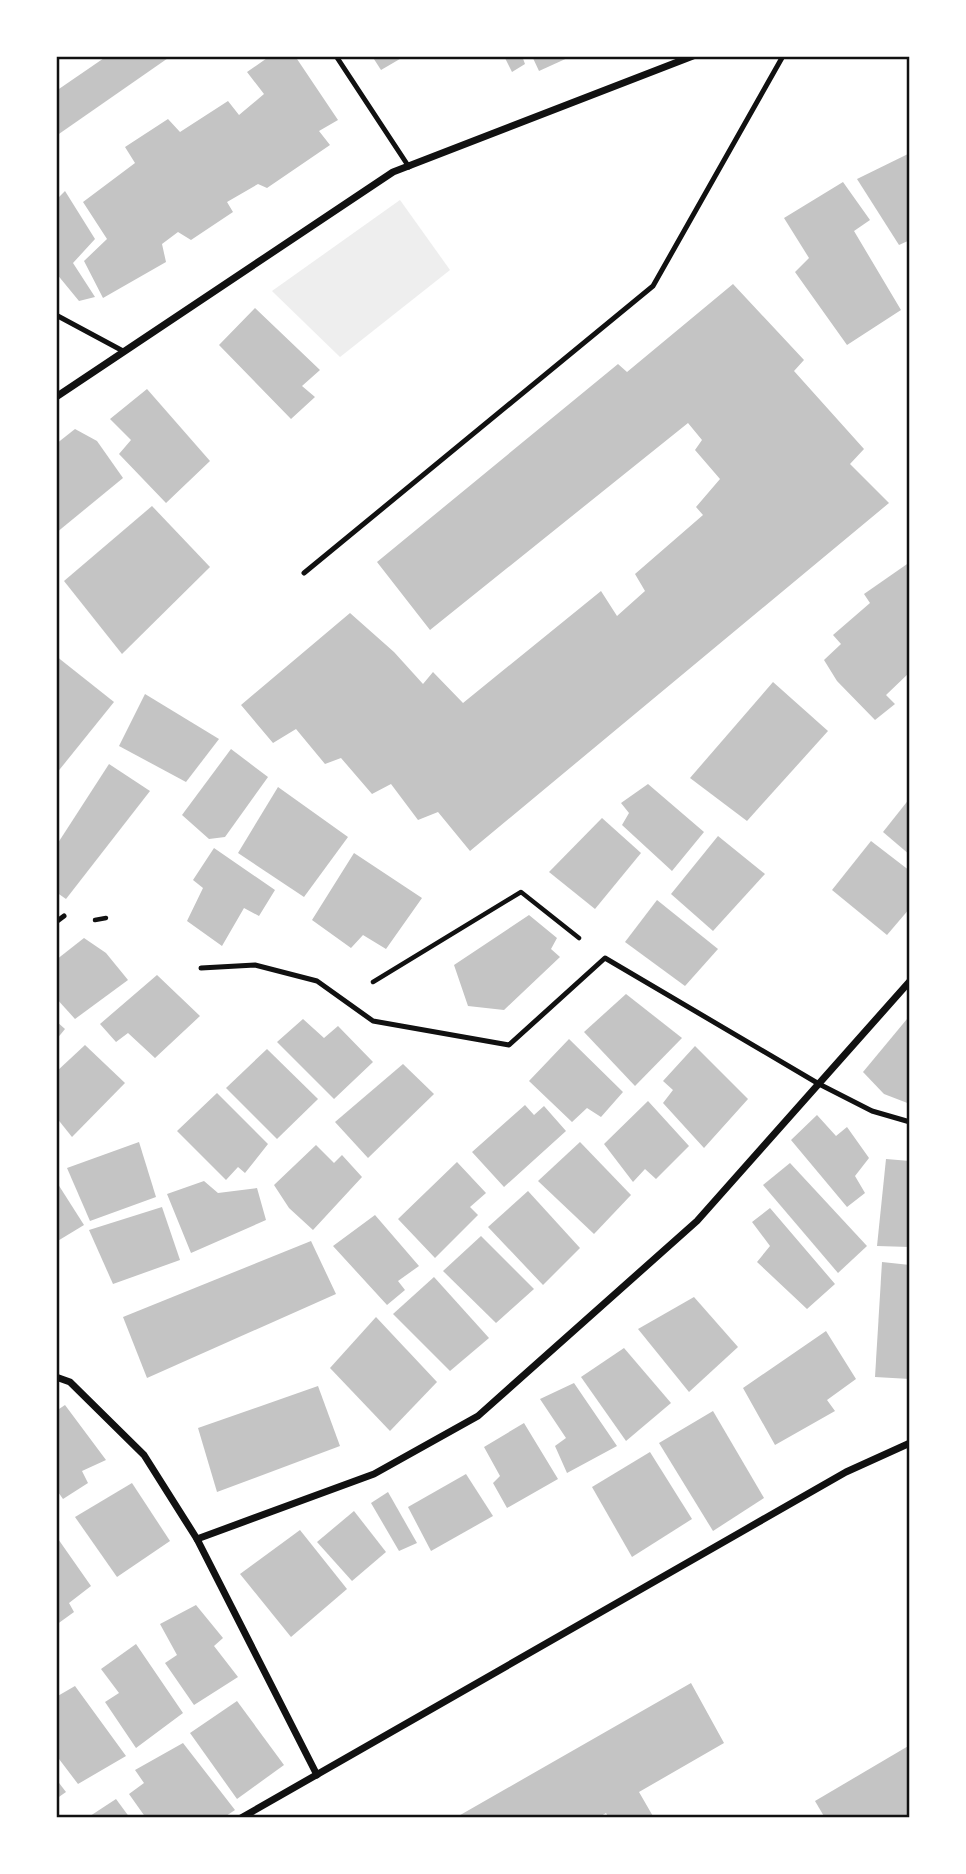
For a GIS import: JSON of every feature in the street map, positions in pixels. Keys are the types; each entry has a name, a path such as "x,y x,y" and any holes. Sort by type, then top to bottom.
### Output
{"street":[{"path":"56,397 382,180 408,167 693,56"},
{"path":"197,1539 374,1474 478,1416 697,1222 910,981"},
{"path":"56,1377 70,1382 144,1455 197,1539 317,1774"},
{"path":"241,1818 845,1472 910,1443"}],"lane":[{"path":"336,56 408,167"},
{"path":"304,573 653,286 783,56"},
{"path":"56,315 123,351"},
{"path":"56,922 64,916"},
{"path":"201,968 255,965 317,981 373,1021 509,1045 604,958 818,1084 872,1111 910,1122"}],"path":[{"path":"344,999 521,892 604,958"}],"shaded area":[{"path":"400,200 450,270 340,357 272,291"}],"building":[{"path":"107,56 171,56 56,136 56,91"},
{"path":"270,56 295,56 338,120 319,131 330,145 267,188 258,184 227,202 233,212 191,240 178,232 162,244 166,262 103,298 84,261 107,239 83,202 135,163 125,147 168,119 180,132 228,101 239,115 264,94 247,72"},
{"path":"372,56 405,56 381,70"},
{"path":"504,56 522,56 525,64 512,72"},
{"path":"532,56 572,56 539,71"},
{"path":"910,153 910,240 899,245 857,179"},
{"path":"843,182 870,220 854,231 901,310 847,345 795,272 809,258 784,218"},
{"path":"65,191 95,239 73,263 95,297 79,301 56,273 56,200"},
{"path":"733,284 804,360 794,371 864,449 850,464 889,503 470,851 438,812 418,820 391,784 372,794 341,758 325,764 296,729 273,743 241,705 350,613 394,652 423,684 433,672 463,703 601,591 617,616 645,591 635,574 703,515 696,507 720,479 695,450 702,440 688,423 430,630 377,562 618,364 627,372"},
{"path":"255,308 320,370 302,386 315,397 291,419 219,345"},
{"path":"147,389 210,461 166,503 119,454 131,440 110,419"},
{"path":"75,429 97,441 123,478 56,533 56,444"},
{"path":"152,506 210,567 122,654 64,581"},
{"path":"910,562 910,672 886,695 895,704 875,720 837,681 824,660 841,644 833,635 870,603 864,594"},
{"path":"56,656 114,702 56,774"},
{"path":"773,682 828,731 747,821 690,778"},
{"path":"145,694 219,739 186,782 119,746"},
{"path":"231,749 268,777 225,837 209,839 182,815"},
{"path":"109,764 150,791 66,899 56,892 56,846"},
{"path":"648,784 704,832 672,871 622,825 629,813 621,803"},
{"path":"278,787 348,837 304,897 238,853"},
{"path":"910,798 910,855 883,832"},
{"path":"602,818 641,853 595,909 549,872"},
{"path":"718,836 765,874 713,931 671,894"},
{"path":"871,841 910,871 910,908 887,935 832,890"},
{"path":"214,848 275,890 259,916 244,908 222,946 187,921 203,888 193,880"},
{"path":"354,853 422,898 386,949 363,935 351,948 312,920"},
{"path":"657,900 718,949 685,986 625,942"},
{"path":"529,915 557,938 551,949 560,957 504,1010 468,1006 454,965"},
{"path":"84,938 106,953 128,980 75,1019 56,998 56,960"},
{"path":"157,975 200,1016 155,1058 128,1033 116,1042 100,1024"},
{"path":"626,994 682,1038 635,1086 584,1032"},
{"path":"303,1019 324,1038 338,1026 373,1062 334,1099 277,1042"},
{"path":"907,1019 910,1022 910,1104 884,1094 863,1072"},
{"path":"56,1021 65,1029 56,1040"},
{"path":"569,1039 623,1092 601,1117 587,1108 572,1122 529,1081"},
{"path":"85,1045 125,1083 72,1137 56,1117 56,1072"},
{"path":"695,1046 748,1099 704,1148 663,1103 673,1090 663,1081"},
{"path":"267,1049 318,1099 277,1139 226,1088"},
{"path":"403,1064 434,1094 368,1158 335,1122"},
{"path":"217,1093 268,1144 245,1173 238,1167 226,1180 177,1131"},
{"path":"648,1101 689,1146 656,1179 645,1169 633,1182 604,1144"},
{"path":"525,1105 534,1115 544,1106 566,1131 504,1187 472,1152"},
{"path":"817,1115 836,1136 847,1127 869,1158 855,1176 865,1193 847,1207 791,1140"},
{"path":"139,1142 156,1197 90,1221 67,1168"},
{"path":"580,1142 631,1195 594,1234 538,1181"},
{"path":"316,1145 334,1163 342,1155 362,1177 313,1230 289,1208 274,1185"},
{"path":"886,1159 910,1161 910,1247 877,1246"},
{"path":"457,1162 486,1193 470,1207 478,1215 435,1258 398,1219"},
{"path":"790,1163 867,1246 838,1273 763,1185"},
{"path":"56,1181 84,1225 56,1242"},
{"path":"204,1181 218,1193 257,1188 266,1220 191,1253 167,1194"},
{"path":"528,1191 580,1248 543,1285 488,1227"},
{"path":"162,1207 180,1260 113,1284 89,1230"},
{"path":"770,1208 835,1284 807,1309 757,1262 770,1246 752,1222"},
{"path":"375,1215 419,1266 398,1281 405,1290 387,1305 333,1246"},
{"path":"481,1236 534,1289 496,1323 443,1271"},
{"path":"311,1241 336,1294 147,1378 123,1317"},
{"path":"882,1262 910,1265 910,1379 875,1377"},
{"path":"434,1277 489,1338 450,1371 393,1314"},
{"path":"694,1297 738,1347 689,1392 638,1329"},
{"path":"376,1317 437,1382 390,1431 330,1368"},
{"path":"826,1331 856,1379 827,1400 835,1411 775,1445 743,1388"},
{"path":"624,1348 671,1403 626,1441 581,1377"},
{"path":"574,1383 617,1446 567,1473 555,1446 566,1438 540,1399"},
{"path":"318,1386 340,1446 217,1492 198,1428"},
{"path":"65,1405 106,1460 82,1471 88,1483 63,1499 56,1489 56,1411"},
{"path":"713,1411 764,1498 713,1531 659,1443"},
{"path":"524,1423 558,1479 507,1508 493,1483 500,1476 484,1447"},
{"path":"650,1452 692,1519 632,1557 592,1487"},
{"path":"466,1474 493,1516 431,1551 408,1507"},
{"path":"132,1483 170,1541 117,1577 75,1517"},
{"path":"388,1492 417,1543 399,1551 371,1503"},
{"path":"354,1511 386,1552 352,1581 317,1542"},
{"path":"300,1530 347,1589 291,1637 240,1574"},
{"path":"56,1536 91,1586 69,1603 74,1612 56,1625"},
{"path":"196,1605 223,1638 214,1646 238,1677 194,1705 165,1663 177,1655 160,1624"},
{"path":"136,1644 183,1713 136,1748 105,1702 119,1693 101,1669"},
{"path":"691,1683 724,1743 639,1792 654,1818 609,1818 606,1813 598,1818 455,1818"},
{"path":"75,1686 126,1756 78,1784 56,1755 56,1697"},
{"path":"237,1701 284,1765 237,1799 190,1733"},
{"path":"183,1743 235,1810 223,1818 146,1818 129,1794 144,1783 135,1770"},
{"path":"910,1745 910,1818 825,1818 815,1801"},
{"path":"56,1779 66,1792 56,1799"},
{"path":"116,1799 130,1818 87,1818"}]}
